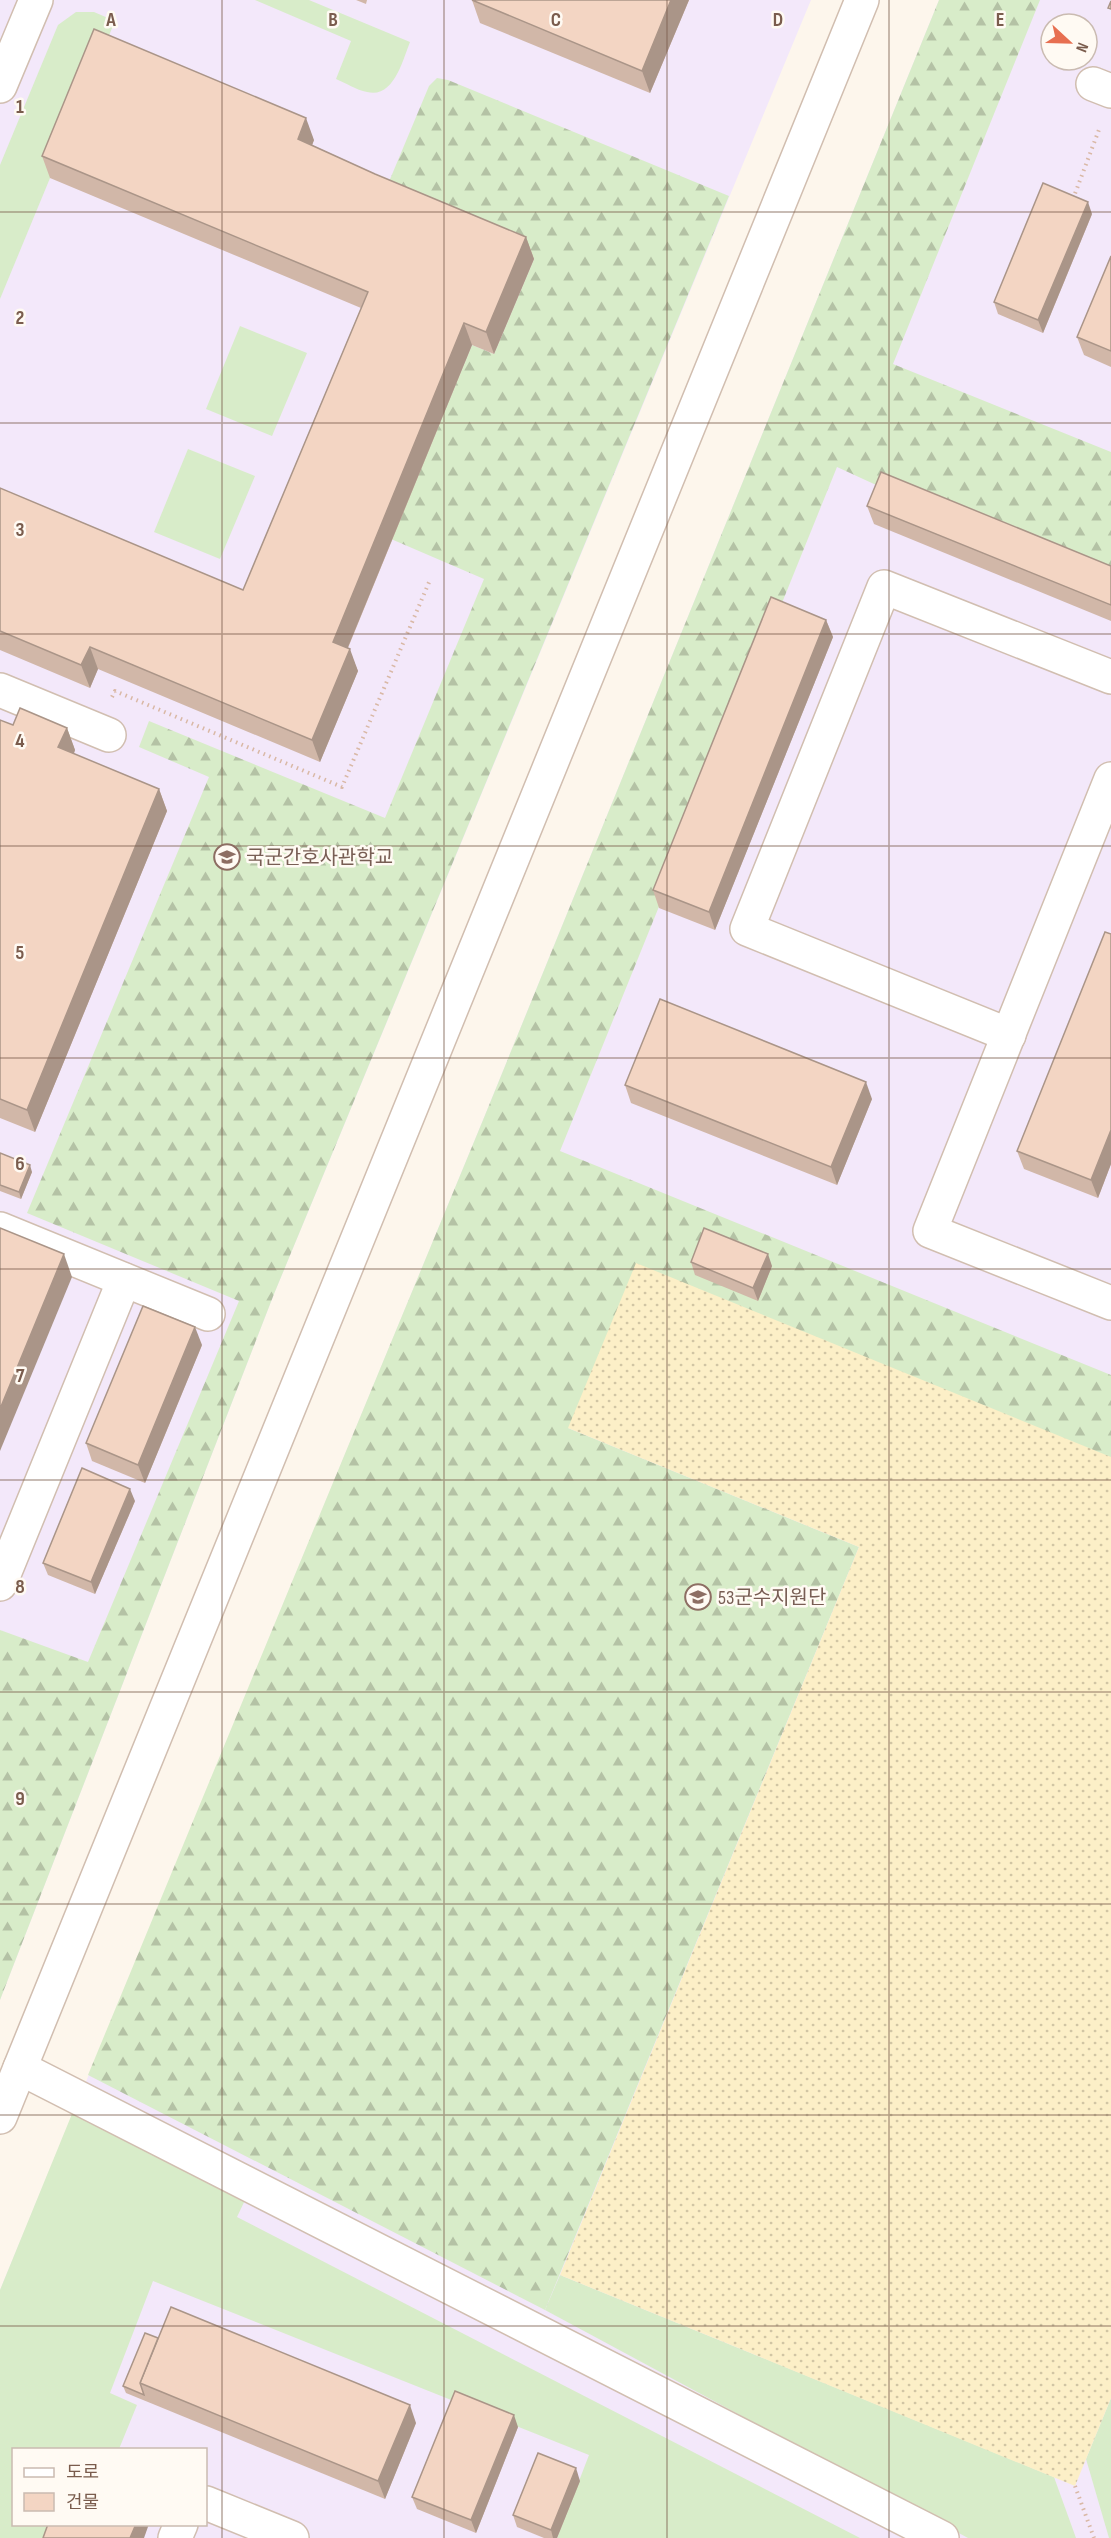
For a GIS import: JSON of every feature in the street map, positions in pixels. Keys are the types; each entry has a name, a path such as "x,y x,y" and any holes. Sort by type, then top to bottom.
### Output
{"street":[{"path":"0,86 36,0"},
{"path":"0,2117 862,0"},
{"path":"1009,1035 747,929 884,586 1111,677"},
{"path":"0,690 104,733"},
{"path":"1111,779 930,1231 1111,1303"},
{"path":"0,1229 208,1314"},
{"path":"0,1584 124,1280"},
{"path":"20,2068 942,2538"},
{"path":"207,2504 292,2538"}],"path":[{"path":"1070,205 1102,99"},
{"path":"104,733 114,691 342,787 430,580"},
{"path":"1075,2486 1094,2538"}],"shaded area":[{"name":"국군간호사관학교","path":"0,0 811,0 274,1294 0,2000"},
{"name":"53군수지원단","path":"939,0 1111,0 1111,2538 0,2538 0,2290 483,1120"}],"green space":[{"path":"255,0 309,0 410,42 391,84 376,93 363,91 336,79 351,41"},
{"path":"939,0 1040,0 893,364 1111,452 1111,582 887,490 837,467 560,1151 1111,1375 1111,1458 568,1428 859,1547 545,2310 88,2075 483,1120"},
{"path":"76,12 94,12 115,21 0,299 0,165 58,25"},
{"path":"437,78 448,80 729,196 274,1294 0,2000 0,1630 88,1662 239,1301 27,1213 209,777 139,747 149,721 385,818 484,579 391,539 472,345 494,354 534,259 383,196 429,86"},
{"path":"240,326 307,353 272,436 206,409"},
{"path":"188,449 255,476 220,559 154,532"},
{"path":"74,2109 247,2196 237,2217 860,2538 557,2538 589,2455 153,2281 110,2393 137,2405 119,2448 12,2448 12,2526 62,2526 57,2538 0,2538 0,2290"},
{"path":"560,2275 1054,2477 1076,2538 968,2538 545,2310"},
{"path":"1111,2398 1111,2538 1109,2538 1086,2459"}],"sand":[{"path":"636,1263 1111,1457 1111,2398 1075,2486 560,2275 859,1547 568,1428"}],"building":[{"path":"472,0 671,0 642,71"},
{"path":"94,29 306,118 298,139 526,237 486,332 464,323 333,642 350,649 312,740 90,647 81,665 0,631 0,488 243,590 368,292 42,156"},
{"path":"1043,183 1088,202 1038,320 994,302"},
{"path":"1111,256 1111,351 1077,337"},
{"path":"881,472 1111,566 1111,605 867,506"},
{"path":"771,597 826,620 709,912 653,890"},
{"path":"20,708 67,728 58,747 159,789 27,1110 0,1099 0,720 13,725"},
{"path":"1105,932 1111,934 1111,1130 1091,1180 1017,1151"},
{"path":"660,999 866,1082 831,1167 625,1085"},
{"path":"0,1153 30,1165 19,1192 0,1185"},
{"path":"0,1228 64,1254 0,1409"},
{"path":"704,1228 768,1254 753,1288 691,1262"},
{"path":"143,1306 195,1327 138,1465 86,1443"},
{"path":"82,1468 130,1489 91,1582 43,1563"},
{"path":"171,2307 410,2405 378,2481 140,2383"},
{"path":"145,2333 158,2338 140,2383 144,2395 123,2386"},
{"path":"455,2391 514,2415 471,2520 412,2497"},
{"path":"538,2453 576,2468 551,2530 513,2515"},
{"path":"47,2526 135,2526 130,2538 43,2538"}],"place":[{"name":"국군간호사관학교","path":"227,857"},
{"name":"53군수지원단","path":"698,1597"}]}
